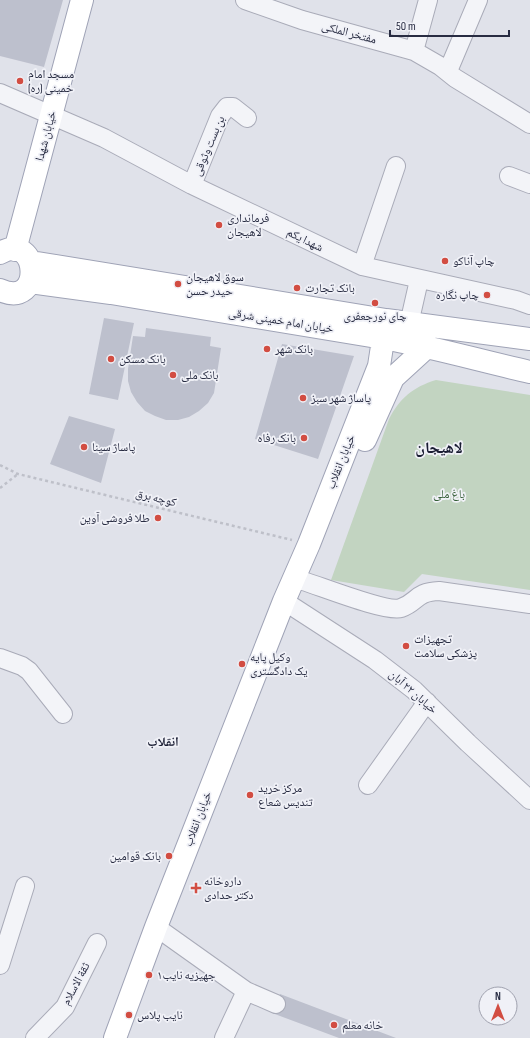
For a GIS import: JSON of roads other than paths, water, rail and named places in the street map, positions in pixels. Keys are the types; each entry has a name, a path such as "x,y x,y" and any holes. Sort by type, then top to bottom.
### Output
{"main road":[{"name":"خیابان شهدا","path":"19,262 51,116 82,0"},
{"path":"0,291 14,293 20,291 19,262"},
{"name":"خیابان امام خمینی شرقی","path":"19,262 119,294 385,329 428,346 485,362 530,372"},
{"name":"خیابان امام خمینی شرقی","path":"385,329 409,324 530,339"},
{"name":"خیابان انقلاب","path":"115,1038 156,927 284,601 309,544 380,366 385,329"},
{"name":"خیابان انقلاب","path":"284,601 303,581 393,378 428,346"}],"street":[{"name":"مفتخر الملکی","path":"244,0 279,6 414,51 530,124"},
{"path":"414,51 428,0"},
{"path":"448,71 478,0"},
{"name":"شهدا یکم","path":"0,93 104,138 192,185 362,266 419,280 516,300 530,305"},
{"name":"بن بست وثوقی","path":"192,185 220,116 227,107 233,108 247,118"},
{"path":"362,266 396,166"},
{"path":"509,176 530,184"},
{"path":"409,324 419,280"},
{"path":"303,581 385,608 400,608 426,592 439,591 530,604"},
{"name":"خیابان ۲۲ آبان","path":"284,601 375,660 414,690 530,800"},
{"path":"0,658 22,666 29,671 63,714"},
{"path":"368,785 426,702"},
{"path":"0,965 24,886"},
{"path":"156,927 246,991 276,1004"},
{"name":"ثقة‌ الاسلام","path":"35,1038 66,1007 97,944"},
{"path":"224,1038 246,991"}],"place":[{"name":"مسجد امام خمینی (ره)","path":"20,81"},
{"name":"فرمانداری لاهیجان","path":"219,225"},
{"name":"چاپ آناکو","path":"445,261"},
{"name":"سوق لاهيجان حيدر حسن","path":"178,284"},
{"name":"بانک تجارت","path":"297,288"},
{"name":"چاپ نگاره","path":"487,295"},
{"name":"چای نورجعفری","path":"375,303"},
{"name":"بانک شهر","path":"267,349"},
{"name":"بانک مسکن","path":"111,359"},
{"name":"بانک ملی","path":"173,375"},
{"name":"پاساژ شهر سبز","path":"303,398"},
{"name":"بانک رفاه","path":"304,438"},
{"name":"پاساژ سینا","path":"84,447"},
{"name":"طلا فروشی آوین","path":"158,518"},
{"name":"تجهیزات پزشکی سلامت","path":"406,646"},
{"name":"وکیل پایه یک دادگستری","path":"242,664"},
{"name":"مرکز خرید تندیس شعاع","path":"250,795"},
{"name":"بانک قوامین","path":"169,856"},
{"name":"داروخانه دکتر حدادی","path":"196,888"},
{"name":"جهیزیه نایب۱","path":"149,975"},
{"name":"نایب پلاس","path":"129,1015"},
{"name":"خانه معلم","path":"334,1025"}],"district":[{"name":"لاهیجان","path":"439,448"},
{"name":"انقلاب","path":"163,742"}],"park label":[{"name":"باغ ملی","path":"449,494"}]}
